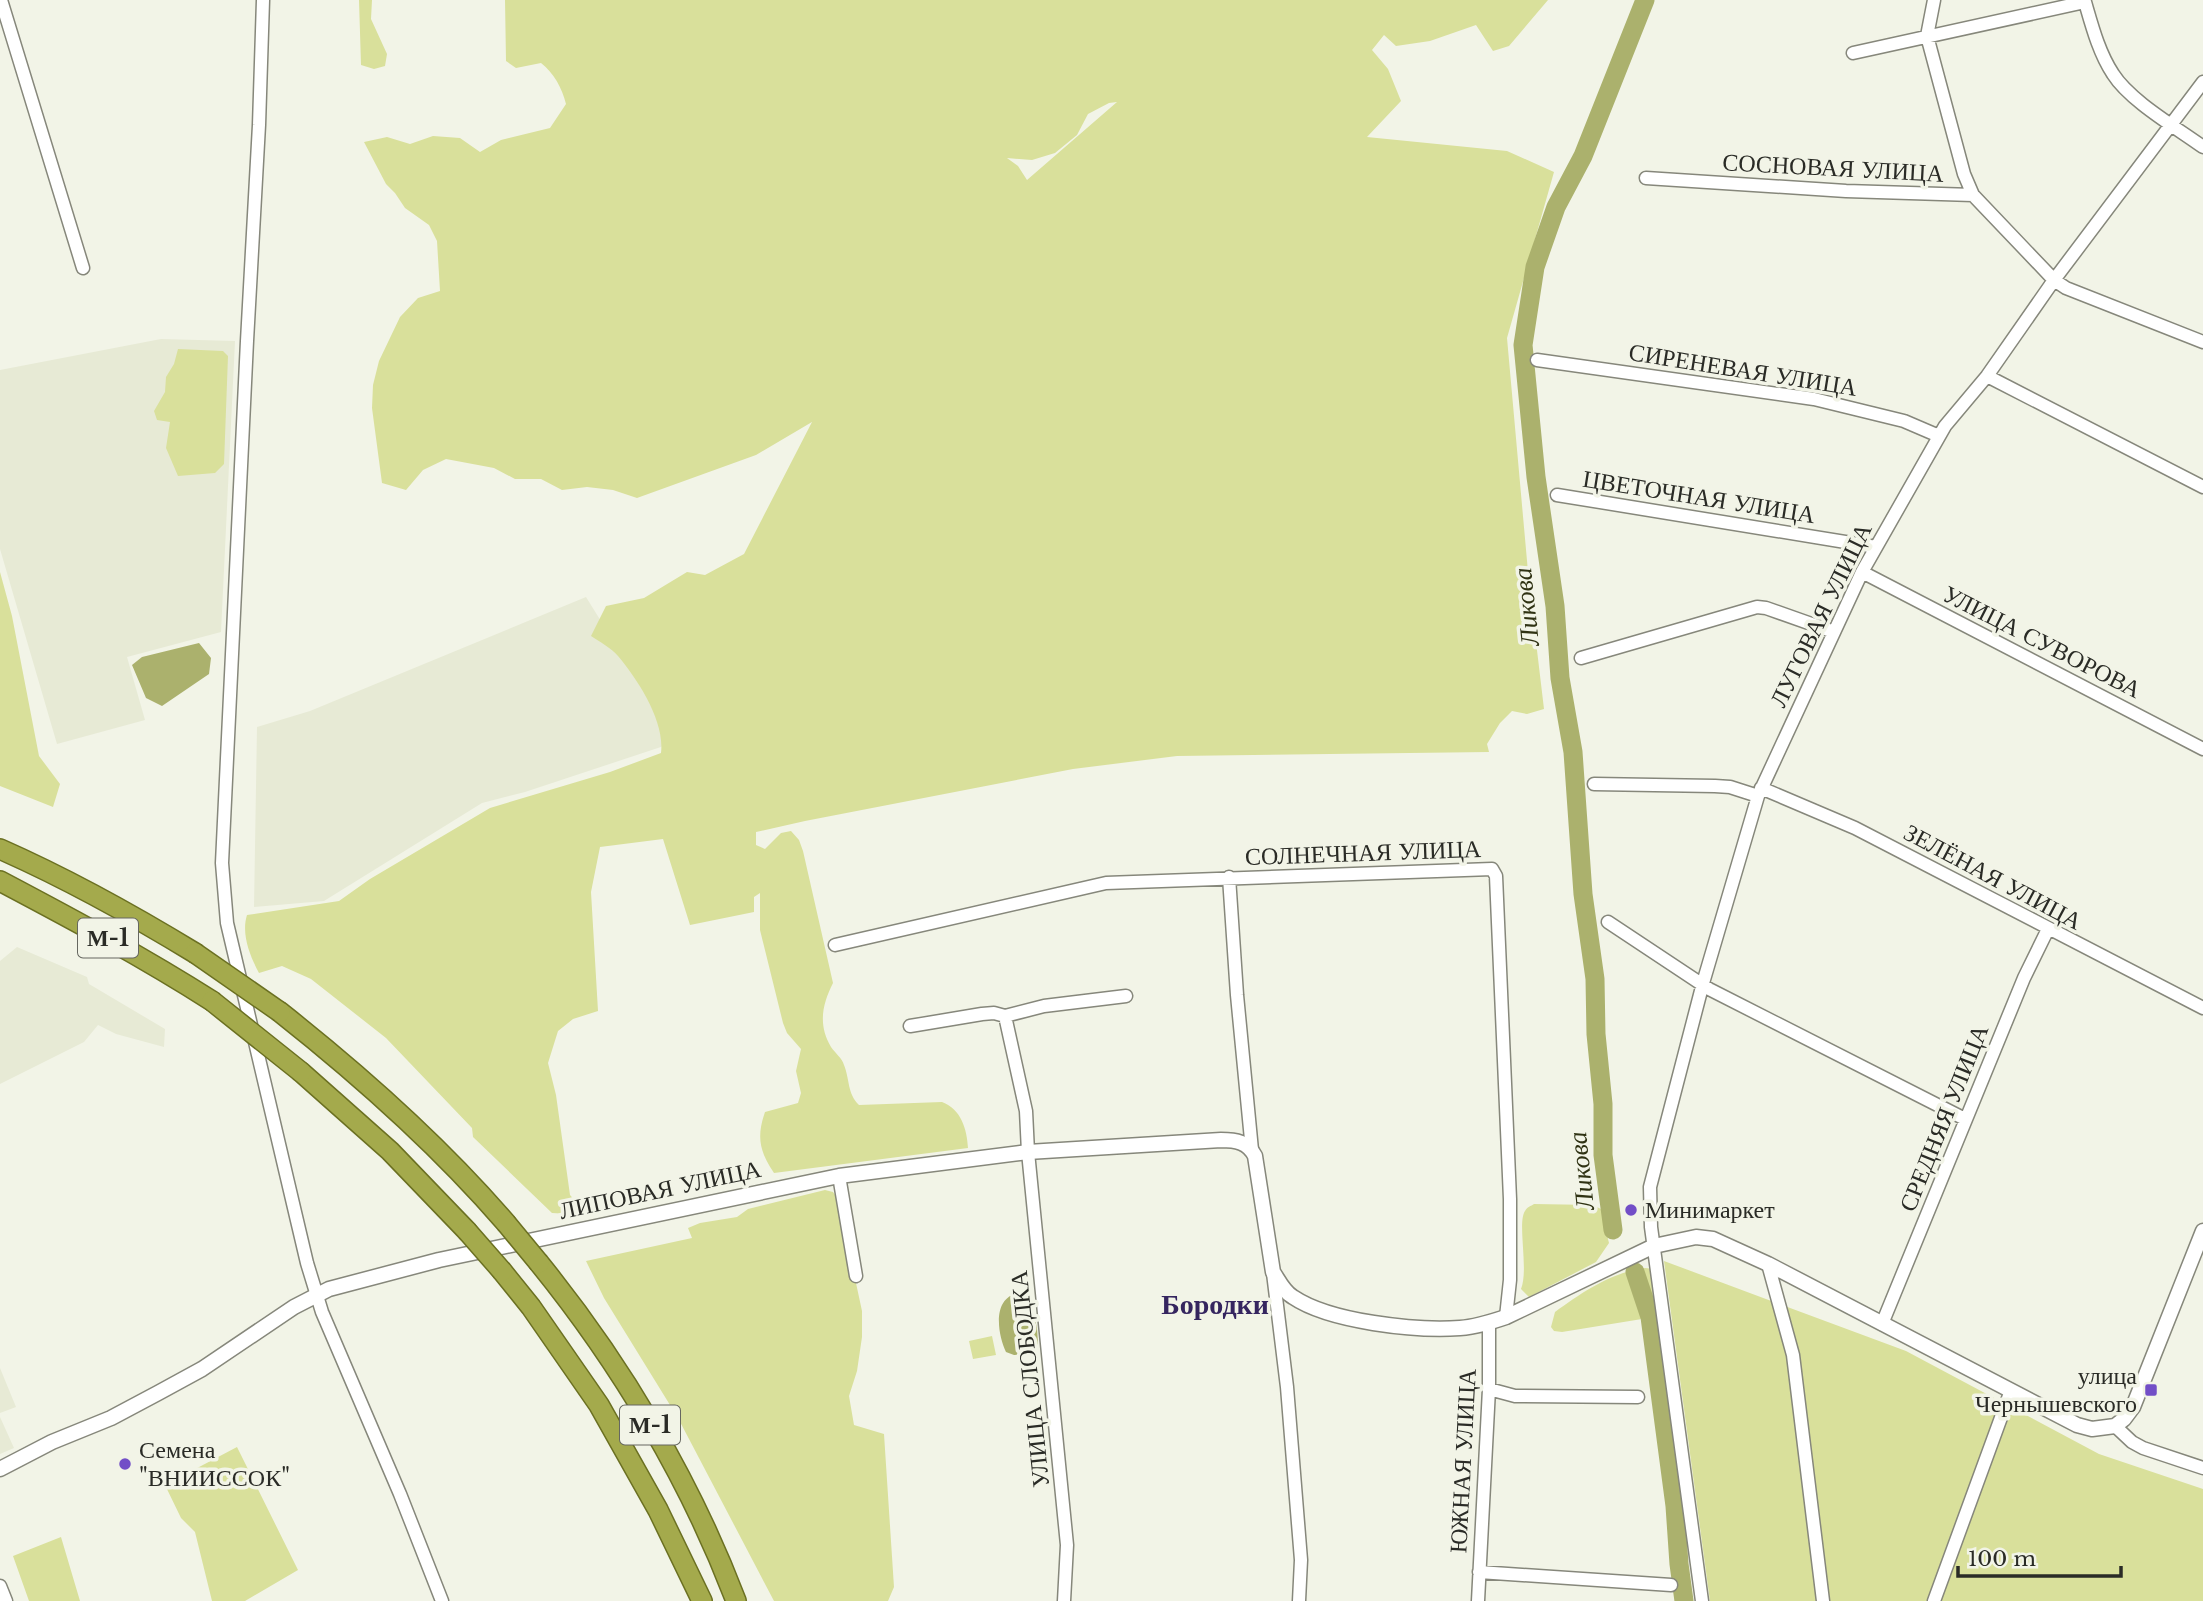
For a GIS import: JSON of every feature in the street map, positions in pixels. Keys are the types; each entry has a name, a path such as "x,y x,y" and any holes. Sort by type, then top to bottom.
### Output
{"highway":[{"name":"М-1","path":"0,849 123,909 195,953 279,1012 376,1090 451,1163 539,1263 594,1335 628,1386 688,1493 736,1601"},
{"name":"М-1","path":"0,881 134,953 212,1001 301,1072 390,1151 467,1231 538,1317 599,1405 657,1510 702,1601"}],"street":[{"path":"1,0 83,268"},
{"path":"262,0 259,125 222,877 227,923 307,1263 322,1312 400,1494 442,1601"},
{"path":"1934,0 1927,36 1964,174 1973,195 2054,280 2066,288 2203,342"},
{"path":"1853,53 2085,2 2091,26 2113,75 2125,89 2203,147"},
{"name":"ЛУГОВАЯ УЛИЦА","path":"1702,1601 1654,1246 1650,1187 1703,983 1759,792 1862,572 1939,436 1987,376 2054,280 2203,82"},
{"name":"СОСНОВАЯ УЛИЦА","path":"1646,178 1846,191 1973,195"},
{"name":"СИРЕНЕВАЯ УЛИЦА","path":"1537,360 1814,399 1904,421 1939,436"},
{"path":"1987,376 2203,487"},
{"name":"ЦВЕТОЧНАЯ УЛИЦА","path":"1557,495 1876,547"},
{"name":"УЛИЦА СУВОРОВА","path":"1862,572 2203,749"},
{"path":"1581,658 1757,607 1834,632"},
{"name":"ЗЕЛЁНАЯ УЛИЦА","path":"1594,784 1715,786 1759,792 1855,828 2203,1008"},
{"name":"СОЛНЕЧНАЯ УЛИЦА","path":"835,945 1107,883 1489,868 1495,872 1510,1199 1510,1280 1496,1320"},
{"path":"1229,877 1252,1150 1258,1168 1287,1387 1301,1560 1299,1601"},
{"path":"1608,922 1709,989 1965,1119"},
{"name":"СРЕДНЯЯ УЛИЦА","path":"1882,1324 2024,978 2048,929"},
{"path":"910,1027 982,1014 1005,1016 1044,1006 1126,996"},
{"name":"УЛИЦА СЛОБОДКА","path":"1005,1016 1026,1111 1067,1545 1064,1601"},
{"name":"ЛИПОВАЯ УЛИЦА","path":"0,1469 158,1394 202,1369 316,1293 439,1260 839,1176 1028,1152 1221,1140 1241,1142 1252,1150"},
{"path":"839,1176 856,1276"},
{"path":"1273,1272 1290,1296 1320,1310 1353,1319 1431,1329 1462,1328 1496,1320 1654,1246 1696,1237 1728,1245 1769,1264 2077,1426 2106,1429 2115,1426 2128,1415 2137,1398 2203,1231"},
{"path":"1769,1264 1793,1355 1823,1601"},
{"name":"ЮЖНАЯ УЛИЦА","path":"1478,1601 1489,1389 1496,1320"},
{"path":"1489,1389 1515,1396 1637,1396"},
{"path":"1934,1601 2010,1392"},
{"path":"2115,1426 2143,1448 2203,1468"},
{"path":"1479,1572 1671,1585"},
{"path":"0,1586 6,1601"}],"shaded area":[{"path":"359,0 372,0 371,19 387,54 385,66 374,69 361,65"},
{"path":"505,0 1548,0 1509,46 1493,51 1476,25 1430,41 1396,46 1384,35 1372,50 1388,69 1401,101 1367,137 1507,151 1554,172 1507,338 1529,583 1544,709 1527,714 1512,711 1500,723 1487,744 1489,752 1177,756 1073,769 756,832 756,845 765,849 781,833 791,831 799,840 833,983 824,1007 824,1031 831,1047 843,1062 855,1100 859,1105 942,1102 954,1109 962,1120 968,1148 774,1173 761,1144 762,1121 765,1112 798,1103 801,1093 796,1071 801,1049 787,1033 783,1023 760,930 760,893 754,897 754,912 690,925 663,839 600,847 591,892 598,1011 573,1019 558,1031 548,1063 556,1095 570,1195 584,1211 552,1213 473,1137 472,1128 386,1038 311,979 282,966 259,973 245,930 247,915 339,901 370,879 490,808 610,772 661,753 659,728 649,702 618,656 591,636 606,606 644,598 687,572 705,575 744,554 812,422 756,455 637,498 613,490 587,487 562,490 541,479 515,479 494,468 446,459 423,470 406,490 382,483 372,408 373,385 379,361 400,317 418,298 440,291 437,241 429,225 405,208 386,184 364,142 387,137 410,144 433,136 460,138 480,152 501,140 550,128 566,104 554,76 541,63 516,68 506,61","holes":["1117,102 1027,180 1018,166 1007,158 1032,160 1055,153 1077,135 1088,114 1109,103"]},
{"path":"161,339 235,341 221,632 127,657 145,720 57,744 0,549 0,370"},
{"path":"178,349 223,351 228,356 224,464 215,473 178,476 166,448 170,422 157,420 154,411 165,392 166,377 174,364"},
{"path":"0,572 12,616 39,756 60,784 53,807 0,786"},
{"path":"586,597 676,742 525,792 482,803 324,901 254,907 257,727 310,711"},
{"path":"199,643 211,658 209,674 162,706 146,698 132,665 142,657"},
{"path":"17,947 87,977 89,984 165,1029 164,1047 116,1034 98,1025 84,1042 0,1084 0,961"},
{"path":"825,1190 833,1192 838,1199 862,1311 862,1337 857,1371 849,1396 854,1425 884,1434 894,1587 888,1601 774,1601 678,1418 604,1298 586,1261 692,1238 688,1228 700,1223 737,1217 748,1209"},
{"path":"1534,1204 1593,1205 1603,1210 1609,1220 1606,1231 1609,1243 1596,1262 1529,1297 1521,1289 1524,1270 1522,1225 1525,1211"},
{"path":"1664,1261 1906,1351 2099,1454 2203,1489 2203,1601 1710,1601"},
{"path":"1645,1268 1655,1269 1663,1355 1663,1364 1658,1373 1654,1374 1651,1370 1646,1328 1642,1319 1562,1332 1554,1331 1551,1327 1555,1312 1586,1291 1621,1274"},
{"path":"1020,1293 1030,1299 1038,1344 1028,1354 1014,1355 1006,1352 1000,1335 999,1316 1005,1301"},
{"path":"992,1336 996,1355 973,1359 969,1341"},
{"path":"0,1368 16,1407 0,1413"},
{"path":"0,1417 14,1448 0,1454"},
{"path":"237,1447 298,1570 245,1601 212,1601 195,1532 181,1518 165,1485"},
{"path":"61,1537 80,1601 29,1601 13,1556"}],"waterway":[{"name":"Ликова","path":"1613,1230 1603,1155 1603,1104 1596,1034 1595,979 1583,894 1573,752 1560,678 1555,606 1536,477 1523,345 1535,267 1556,207 1583,156 1645,0"},
{"name":"Ликова","path":"1635,1272 1650,1317 1675,1506 1684,1601"}],"place":[{"name":"Минимаркет","path":"1631,1210"},
{"name":"улица Чернышевского","path":"2151,1390"},
{"name":"Семена \"ВНИИССОК\"","path":"125,1464"}],"district":[{"name":"Бородки","path":"1215,1304"}]}
